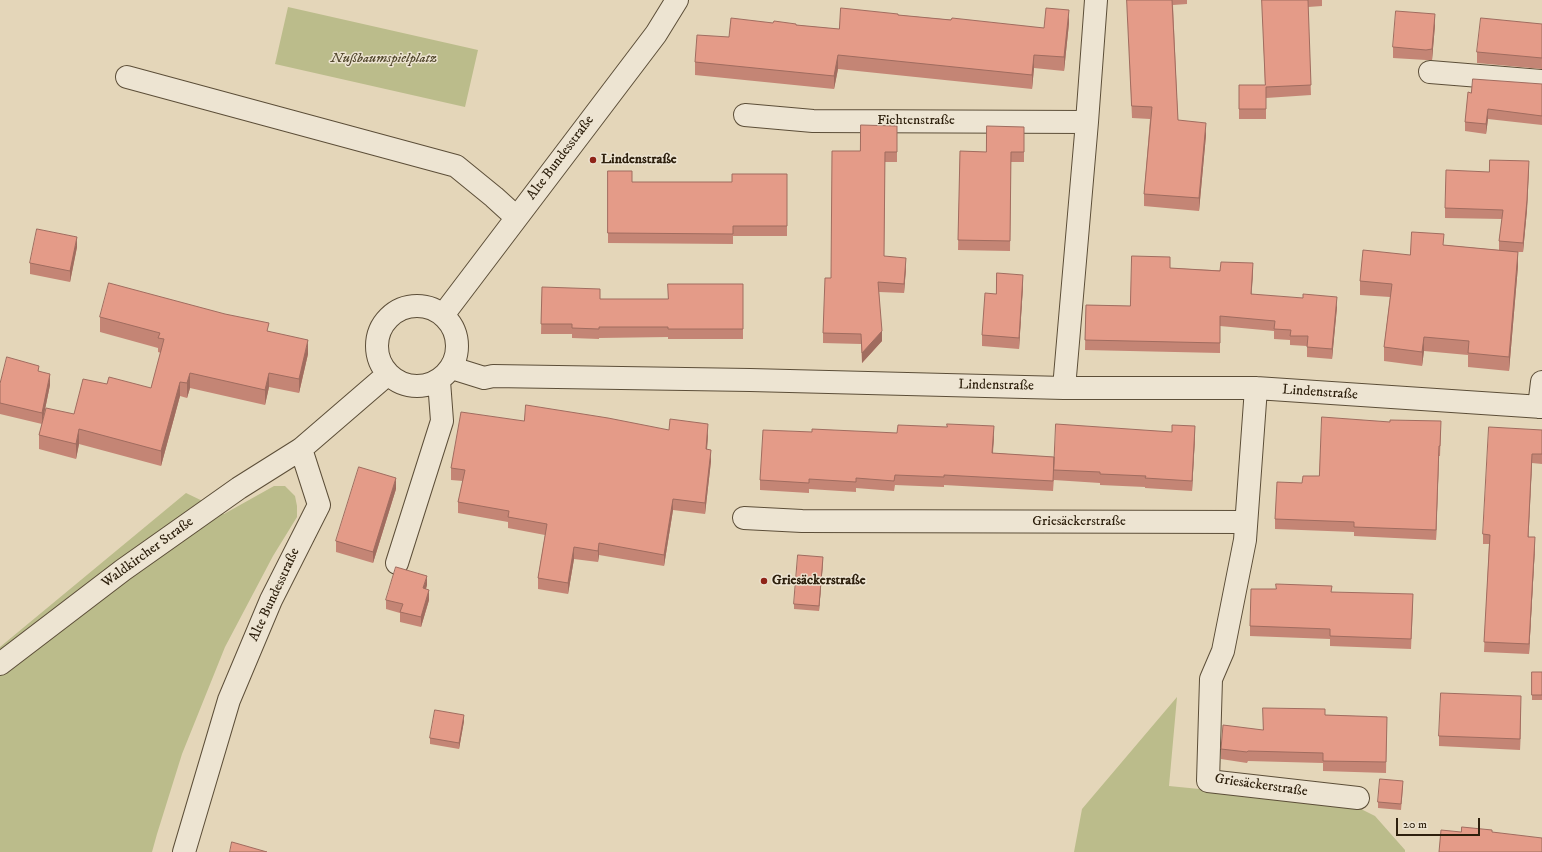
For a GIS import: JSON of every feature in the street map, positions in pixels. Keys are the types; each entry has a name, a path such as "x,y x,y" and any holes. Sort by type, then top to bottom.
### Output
{"street":[{"name":"Alte Bundesstraße","path":"443,315 656,34 677,0"},
{"path":"1064,388 1096,0"},
{"path":"1430,72 1542,81"},
{"path":"127,78 456,166 516,217"},
{"name":"Fichtenstraße","path":"745,115 813,121 1087,122"},
{"path":"397,563 442,421 445,374 458,350 454,331 443,315 431,308 418,306 405,308 393,314 384,324 378,336 377,350 380,363 388,374 403,384 421,387 445,374"},
{"path":"302,449 388,374"},
{"name":"Lindenstraße","path":"445,374 484,378 494,376 750,380 1064,388 1256,388 1540,407"},
{"path":"1540,407 1542,382"},
{"name":"Griesäckerstraße","path":"1256,388 1245,540 1224,651 1211,679 1208,781 1358,798"},
{"name":"Alte Bundesstraße","path":"184,852 229,700 271,600 319,505 302,449"},
{"name":"Waldkircher Straße","path":"0,664 129,566 239,488 302,449"},
{"name":"Griesäckerstraße","path":"744,518 802,521 1246,522"}],"green space":[{"name":"Nußbaumspielplatz","path":"288,7 478,50 465,107 275,64"},
{"path":"274,486 285,486 295,496 297,517 273,556 225,647 182,754 152,852 0,852 0,647 186,493 213,506 224,514"},
{"path":"1177,697 1169,786 1351,804 1375,816 1405,850 1405,852 1074,852 1082,809"}],"building":[{"path":"1127,0 1172,0 1178,120 1206,123 1199,198 1144,194 1152,107 1132,106"},
{"path":"1262,0 1308,0 1311,85 1266,87 1266,109 1239,109 1239,85 1265,85"},
{"path":"841,8 898,15 951,20 952,18 1044,28 1046,8 1069,10 1064,57 1034,55 1032,75 838,55 834,76 695,62 697,35 729,37 731,18 773,23 774,21 796,25 839,29"},
{"path":"1396,11 1435,14 1432,49 1426,50 1393,47"},
{"path":"1481,18 1542,24 1542,58 1477,52"},
{"path":"1473,79 1542,84 1542,116 1488,109 1486,124 1465,122 1468,92 1471,93"},
{"path":"861,125 897,126 897,152 885,152 884,256 906,258 904,284 878,282 882,331 862,353 861,334 823,333 825,278 831,278 832,151 860,151"},
{"path":"987,126 1024,127 1024,152 1011,152 1010,241 958,240 960,151 986,152"},
{"path":"1490,160 1529,161 1523,243 1499,241 1503,210 1445,208 1446,170 1489,172"},
{"path":"608,171 632,171 632,182 732,182 732,174 787,174 787,226 733,226 733,234 608,233"},
{"path":"37,229 77,237 70,271 30,263"},
{"path":"1412,232 1444,234 1443,245 1518,252 1509,357 1468,353 1469,341 1424,337 1422,352 1384,347 1392,284 1360,281 1363,250 1410,255"},
{"path":"1132,256 1170,257 1170,268 1220,271 1221,262 1253,263 1251,294 1303,298 1303,294 1337,297 1332,349 1307,347 1308,336 1290,336 1291,330 1274,329 1275,321 1220,316 1220,343 1085,340 1086,305 1130,306"},
{"path":"997,273 1023,275 1019,338 982,335 985,293 996,294"},
{"path":"109,283 225,314 269,323 267,331 308,340 299,379 269,373 265,390 190,373 187,383 180,382 161,451 79,429 76,444 39,435 46,408 74,414 83,379 107,384 109,377 151,388 164,339 158,338 160,333 100,317"},
{"path":"668,284 743,284 743,329 599,327 599,329 572,328 572,324 541,324 542,287 600,289 600,299 668,299"},
{"path":"7,357 39,366 38,371 50,374 42,413 0,403 0,384"},
{"path":"526,405 608,418 669,430 670,419 708,424 706,449 711,450 705,503 673,499 664,555 599,543 598,551 574,547 568,583 538,578 547,524 508,517 509,511 458,502 465,470 451,468 461,412 524,421"},
{"path":"1322,417 1390,422 1390,420 1441,421 1436,530 1354,527 1354,522 1275,519 1277,482 1302,483 1303,476 1319,476"},
{"path":"947,424 994,426 992,453 1054,457 1053,481 944,475 944,477 895,475 894,481 856,478 856,482 809,479 809,483 760,480 763,430 812,432 812,429 897,433 898,425 947,427"},
{"path":"1056,424 1172,432 1172,425 1195,426 1192,481 1145,478 1146,476 1100,474 1100,472 1054,470"},
{"path":"1489,427 1542,430 1542,454 1532,454 1528,537 1535,537 1529,644 1484,642 1490,535 1483,534"},
{"path":"359,467 396,478 373,552 336,541"},
{"path":"798,555 823,557 819,606 794,604"},
{"path":"396,567 427,576 423,588 429,590 421,617 400,612 403,604 386,600"},
{"path":"1276,584 1332,586 1331,592 1413,594 1411,639 1330,636 1330,629 1250,626 1251,589 1276,589"},
{"path":"1532,672 1542,672 1542,695 1532,695"},
{"path":"1441,693 1521,696 1520,739 1439,736"},
{"path":"1263,708 1325,709 1325,715 1387,717 1386,762 1323,761 1323,753 1247,752 1221,749 1223,725 1263,730"},
{"path":"435,710 464,715 459,743 430,738"},
{"path":"1380,779 1403,781 1401,804 1378,802"},
{"path":"1462,827 1542,838 1542,852 1439,852 1441,830 1461,832"},
{"path":"232,842 267,852 230,852"}],"place":[{"name":"Lindenstraße","path":"593,160"},
{"name":"Griesäckerstraße","path":"764,581"}]}
